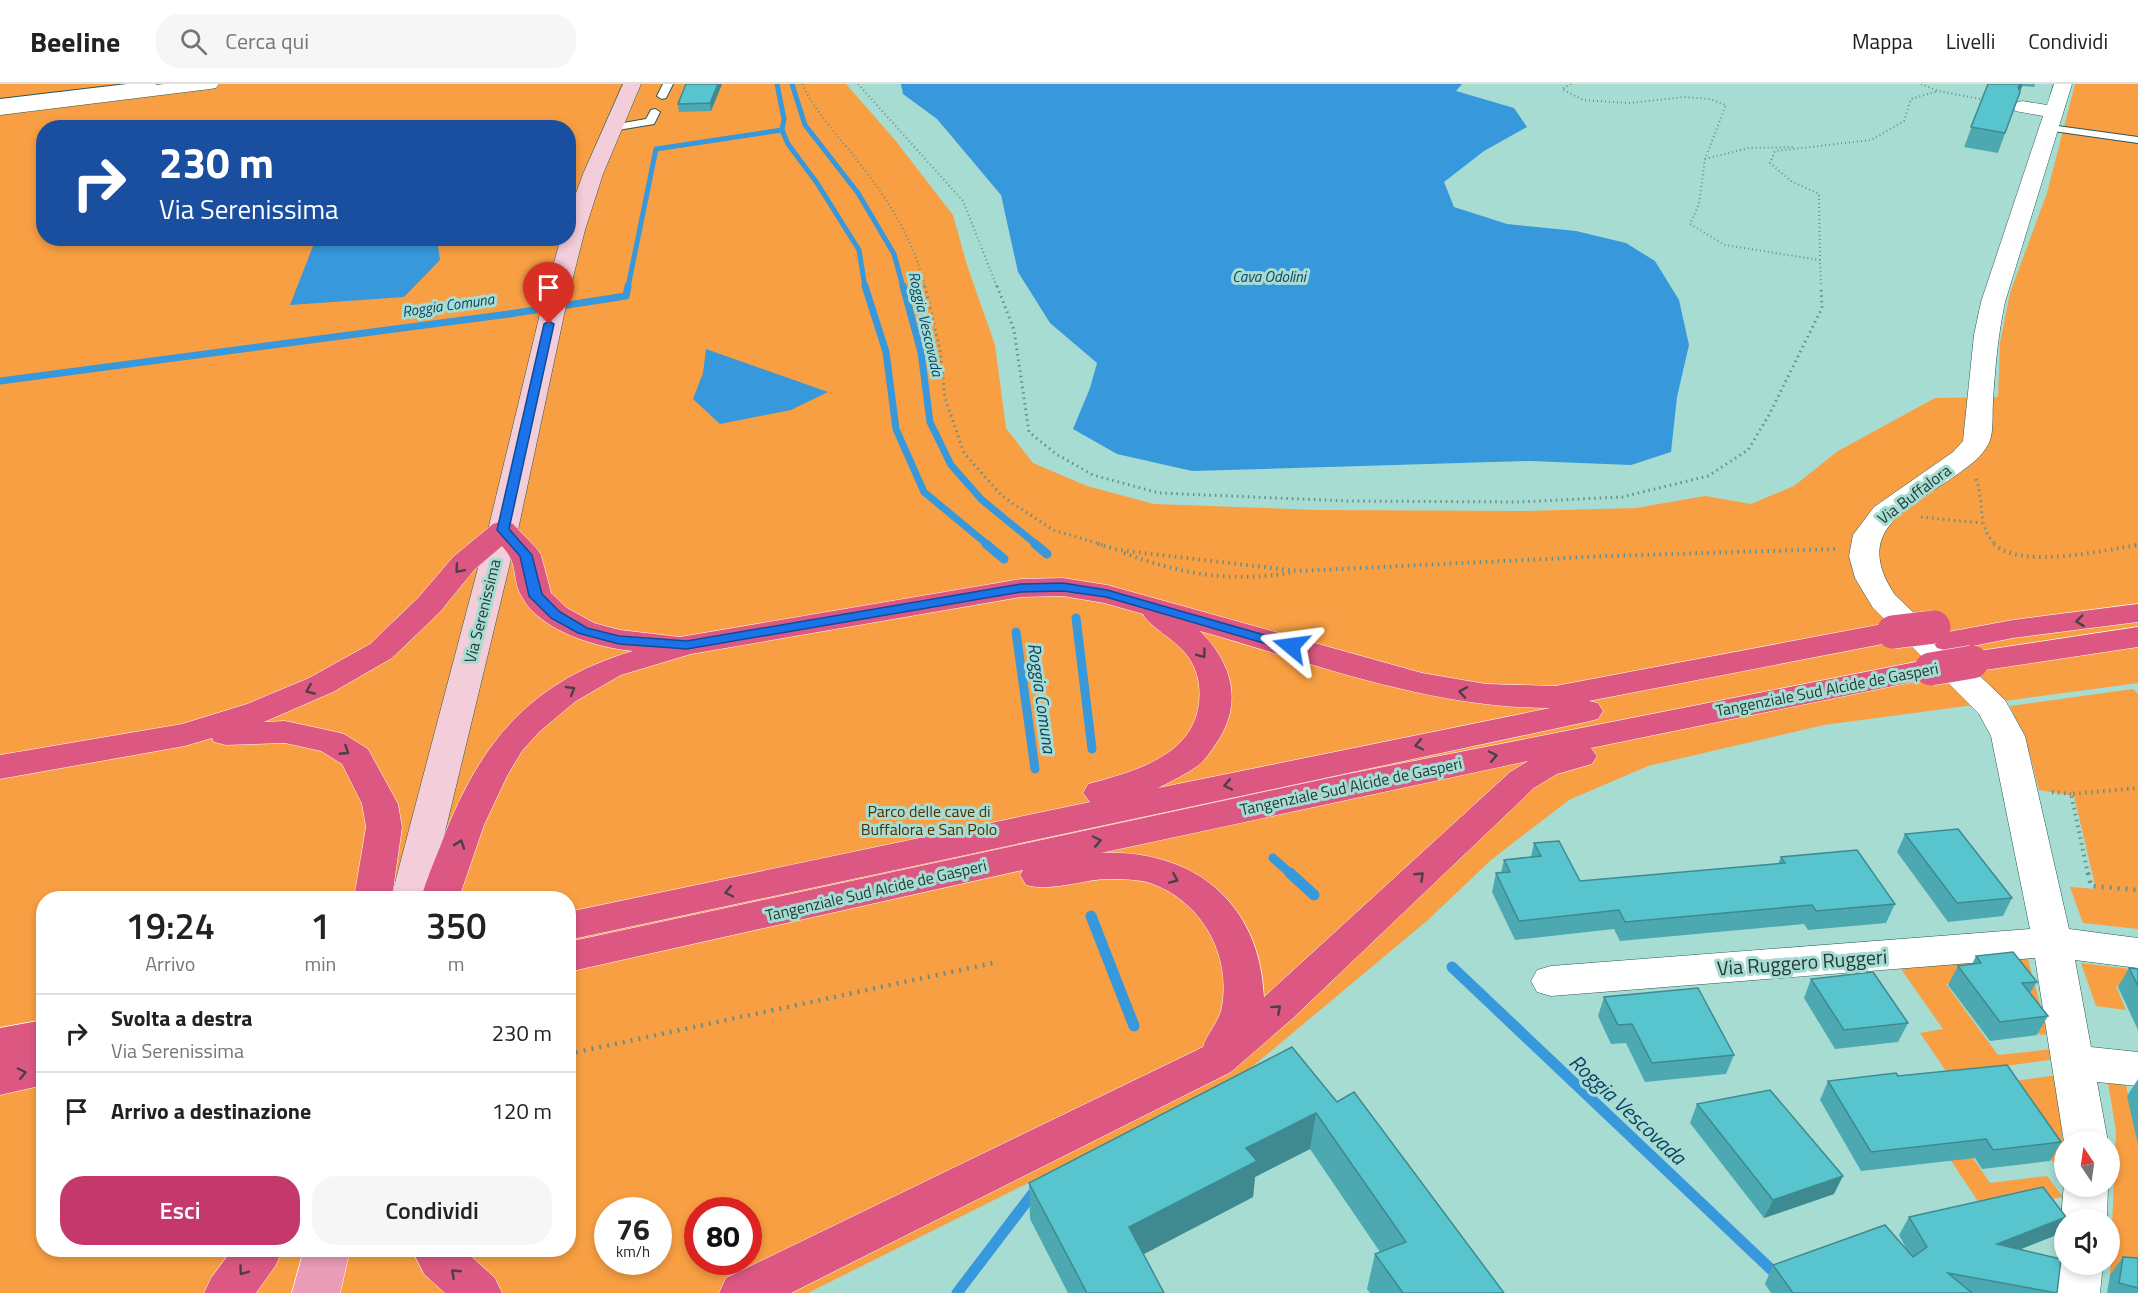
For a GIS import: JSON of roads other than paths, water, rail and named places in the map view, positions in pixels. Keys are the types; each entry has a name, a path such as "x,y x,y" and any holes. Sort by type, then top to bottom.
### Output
{"highway":[{"path":"0,768 185,735 259,712 321,685 381,651 429,605 464,563 503,530 526,555 536,596 556,615 583,630 619,640 687,645"},
{"path":"442,891 466,825 489,776 509,744 526,724 564,694 610,668 687,645 1021,588 1063,587 1107,594 1419,683 1509,698 1555,696 2138,613"},
{"path":"774,882 881,838 1112,790 1161,772 1188,756 1202,740 1216,714 1217,682 1206,658 1185,633 1142,604"},
{"name":"Tangenziale Sud Alcide de Gasperi","path":"576,924 1323,765 1923,643 1972,663 2138,637"},
{"name":"Tangenziale Sud Alcide de Gasperi","path":"585,954 1348,786 1862,681 1923,643"},
{"path":"743,1293 1216,1060 1278,1008 1522,780 1545,766 1780,714 1862,681"},
{"path":"185,735 285,732 332,742 356,757 381,804 384,827 374,891"},
{"path":"585,954 736,941 1055,871 1108,864 1150,870 1179,880 1200,894 1223,920 1237,945 1244,971 1242,1009 1216,1060"},
{"path":"0,1045 36,1038"},
{"path":"0,1078 36,1070"},
{"path":"228,1293 254,1257"},
{"path":"439,1257 478,1293"}],"main road":[{"name":"Via Serenissima","path":"576,228 593,174 627,87"},
{"name":"Via Serenissima","path":"412,891 503,530 570,246"},
{"path":"316,1293 325,1257"}],"street":[{"path":"0,109 210,84"},
{"path":"2022,107 2056,108"},
{"name":"Via Buffalora","path":"2052,942 2008,736 2002,722 1993,708 1884,601 1871,583 1864,565 1863,549 1866,535 1873,523 1963,458 1976,442 1986,334 1993,302 2056,108"},
{"path":"2084,1131 2052,942 2138,953"},
{"name":"Via Ruggero Ruggeri","path":"1551,981 2052,942"},
{"path":"2074,1062 2138,1069"},
{"path":"2076,1293 2078,1275"}],"lane":[{"path":"0,102 152,84"},
{"path":"662,96 668,84"},
{"path":"674,96 680,84"},
{"path":"2056,108 2138,140"},
{"path":"612,128 653,117 664,119 667,112"}],"water":[{"name":"Cava Odolini","path":"901,84 1462,84 1456,91 1514,108 1527,127 1484,151 1444,182 1454,207 1507,224 1576,231 1626,243 1655,261 1679,300 1689,345 1677,397 1671,452 1631,465 1530,461 1192,471 1117,454 1073,429 1090,388 1097,363 1050,323 1018,272 1001,195 937,119 903,94"},
{"path":"313,246 438,246 440,260 404,297 290,305"},
{"path":"706,349 828,392 791,410 720,424 693,399 703,373"}],"waterway":[{"name":"Roggia Comuna","path":"777,84 784,119 782,130"},
{"name":"Roggia Vescovada","path":"792,84 805,125 858,193 894,254 903,287"},
{"name":"Roggia Comuna","path":"628,287 656,149 782,130"},
{"name":"Roggia Comuna","path":"782,130 788,144 817,183 859,250 865,287"},
{"name":"Roggia Comuna","path":"0,381 509,314 626,296 628,286"},
{"name":"Roggia Comuna","path":"865,286 886,352 896,429 924,492 988,545"},
{"name":"Roggia Vescovada","path":"903,286 921,352 930,422 951,465 982,500 1037,545"},
{"name":"Roggia Comuna","path":"986,544 1004,559"},
{"name":"Roggia Vescovada","path":"1035,544 1047,554"},
{"name":"Roggia Vescovada","path":"1076,618 1092,749"},
{"name":"Roggia Comuna","path":"1016,632 1035,769"},
{"name":"Roggia Vescovada","path":"1273,858 1291,874"},
{"name":"Roggia Vescovada","path":"1290,873 1314,895"},
{"name":"Roggia Comuna","path":"1091,916 1134,1026"},
{"name":"Roggia Vescovada","path":"1452,967 1779,1277"},
{"name":"Roggia Comuna","path":"957,1293 1037,1188"}],"park label":[{"name":"Parco delle cave di Buffalora e San Polo","path":"929,820"}]}
